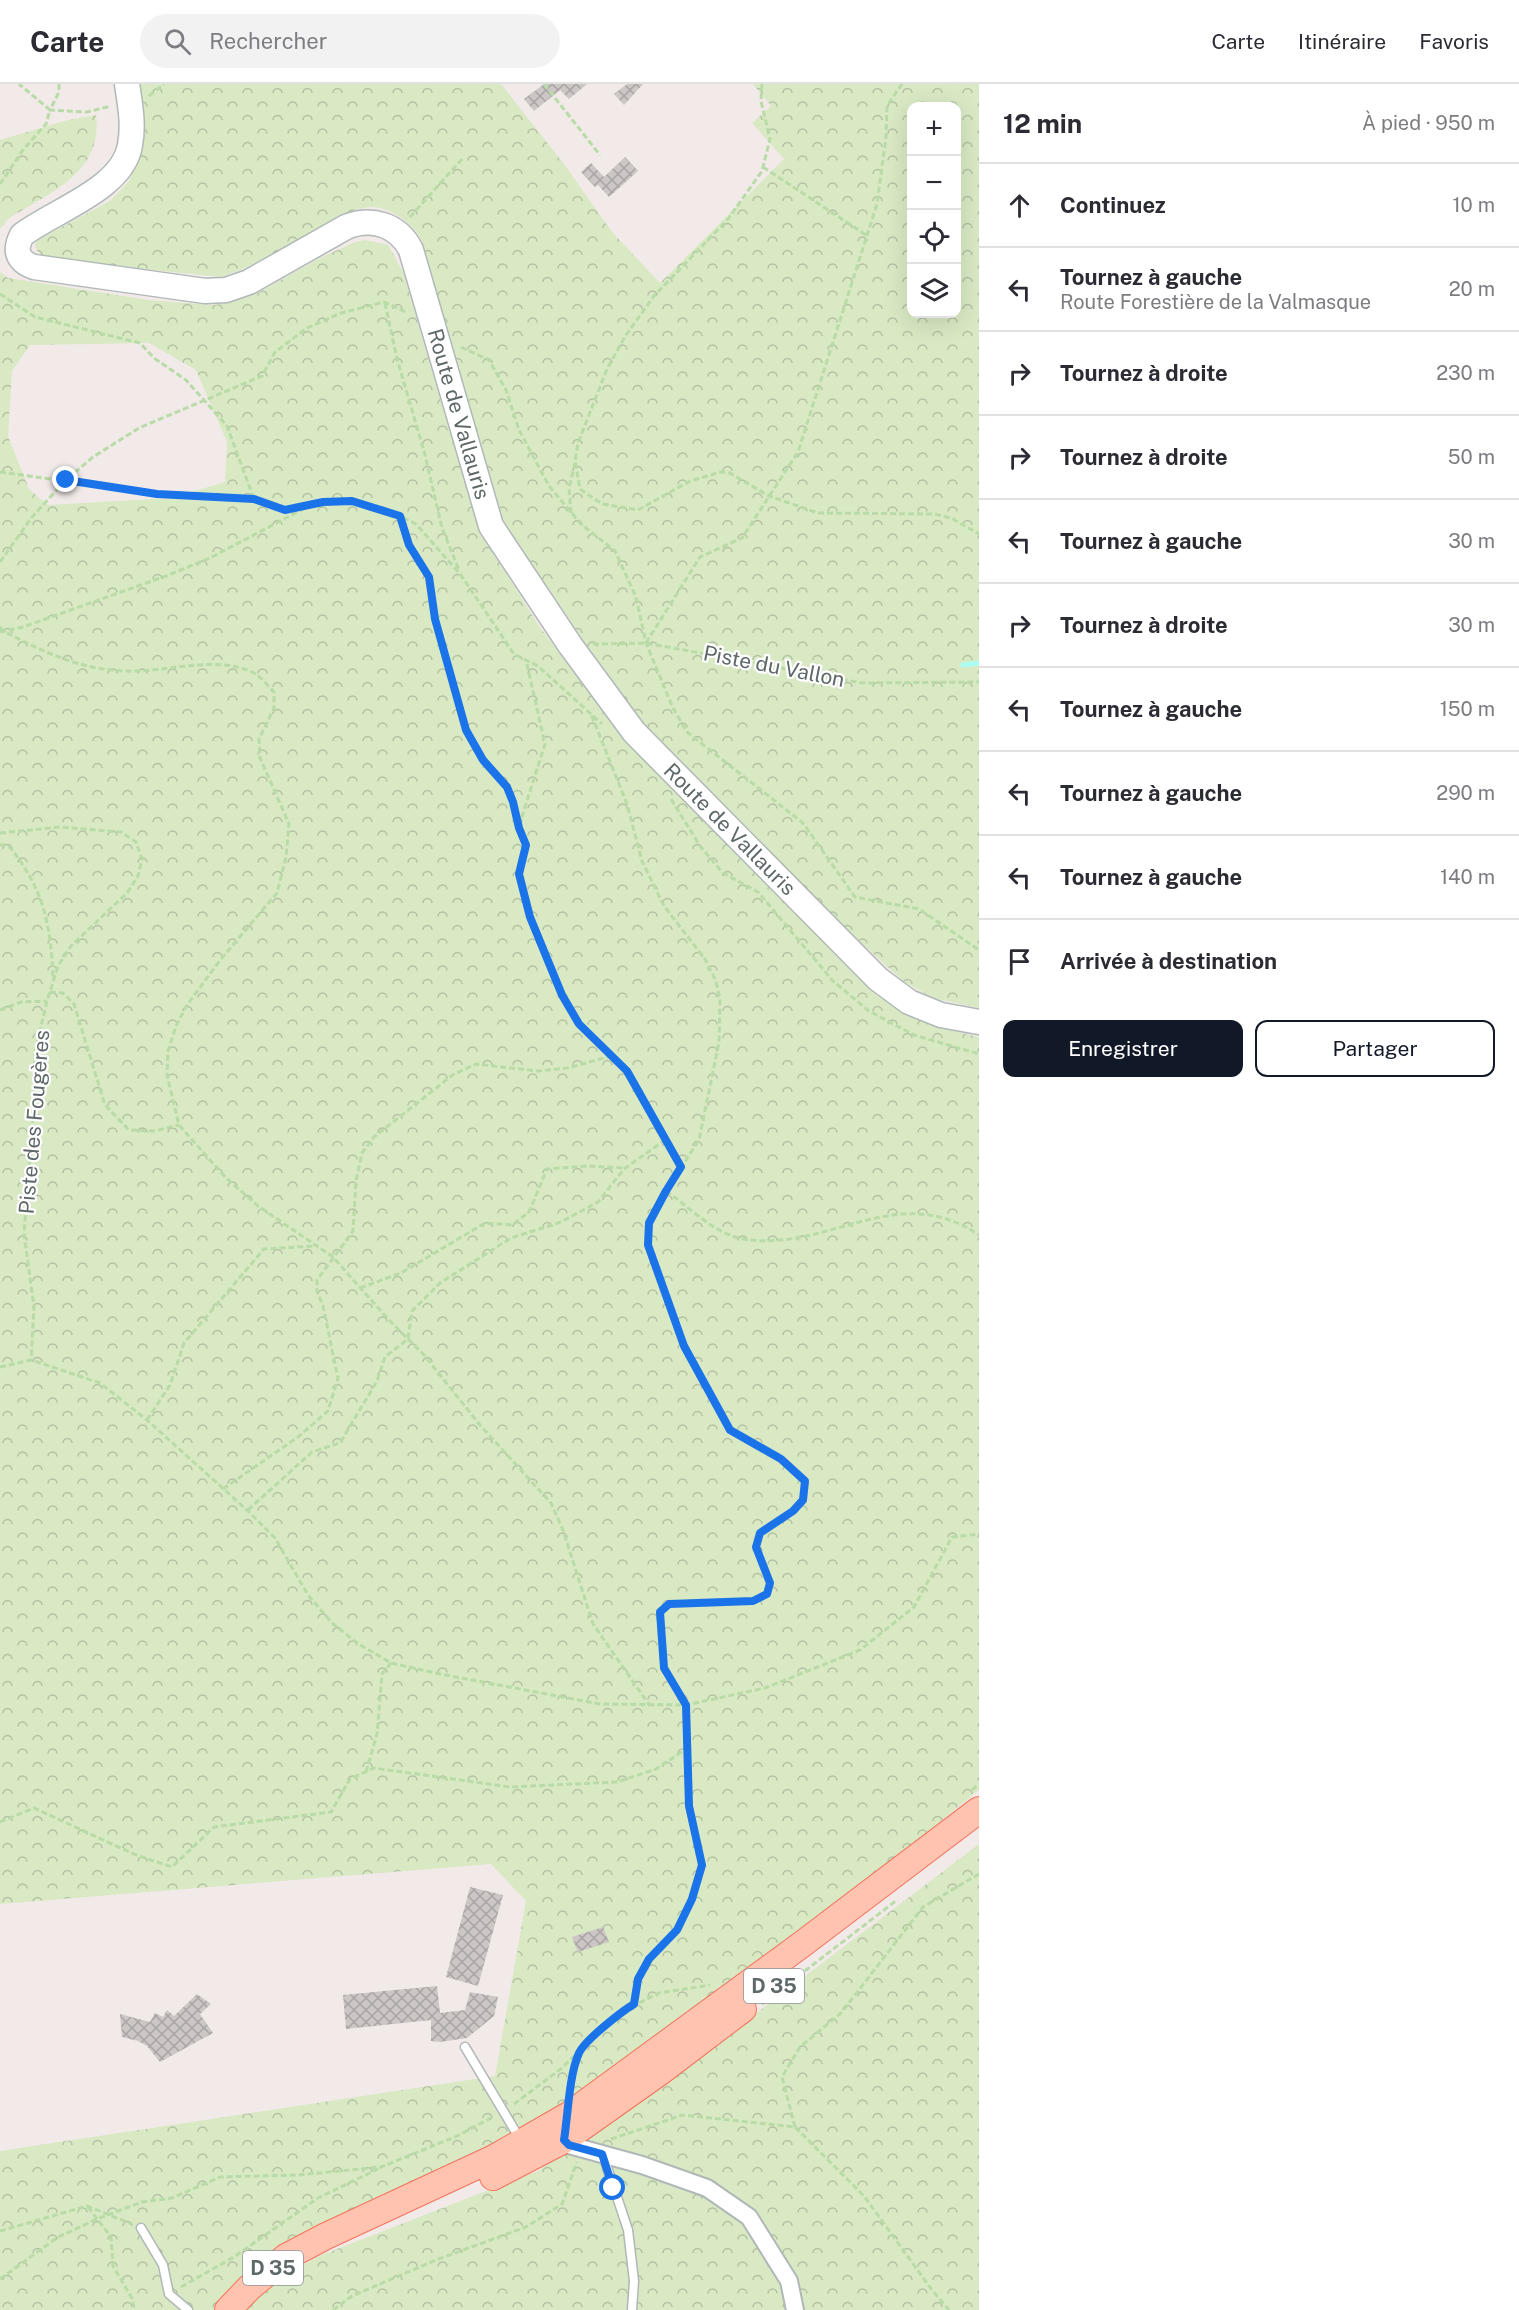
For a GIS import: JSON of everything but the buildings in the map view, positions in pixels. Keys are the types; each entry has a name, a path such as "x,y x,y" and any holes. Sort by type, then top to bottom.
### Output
{"main road":[{"path":"128,93 132,133 130,148 124,162 114,176 102,186 22,235 17,252 25,264 205,291 226,290 249,282 346,227 359,222 371,222 397,232"},
{"name":"Route de Vallauris","path":"397,232 405,239 411,250 438,336 491,526 570,645 634,732 878,979 909,1002 941,1015 979,1022"},
{"name":"D 35","path":"228,2310 249,2288 286,2257 326,2236 471,2170 568,2115 600,2094 973,1812"},
{"name":"D 35","path":"326,2236 466,2188 526,2161 572,2145 660,2073 824,1948 973,1812"}],"street":[{"path":"568,2115 572,2145 642,2164 707,2188 749,2217 789,2281 795,2310"}],"lane":[{"path":"465,2047 522,2142"},
{"path":"602,2154 628,2230 634,2282 632,2310"},
{"path":"141,2228 163,2265 169,2294 188,2310"}],"path":[{"path":"19,84 50,110 87,112 128,93"},
{"path":"0,184 23,150 46,124 50,110 60,92 59,84"},
{"path":"544,84 600,155"},
{"path":"572,513 569,488 578,443 607,369 626,335 654,296 728,219 762,171 770,139 761,101 762,84"},
{"path":"646,643 700,557 742,538 798,452 877,204 886,137 887,106 902,84"},
{"path":"397,232 463,158"},
{"path":"763,167 866,235"},
{"path":"0,294 35,317 140,343 154,358 186,380 227,426 254,499"},
{"path":"0,562 32,517 66,480 93,457 139,428 262,376 275,352 307,328 342,313 384,302 442,528 461,575"},
{"path":"438,336 489,360 506,390 519,430 549,486 581,524 615,551 636,597 646,643 673,708 687,732 802,823 855,897 919,909 979,950"},
{"path":"575,461 580,489 602,504 638,510 690,481 721,472 730,473 769,496 818,513 935,514 953,519 979,534"},
{"path":"0,472 157,494 254,499 285,510 323,502 352,501 400,516 417,524 461,575 514,654 538,666 591,714 627,804 642,861 664,906 705,959 716,981 720,1000 718,1042 699,1140 666,1191 649,1223 648,1245 684,1346 730,1430 781,1459 805,1481 803,1500 793,1511 760,1533 756,1547 770,1583 767,1594 753,1601 669,1604 660,1612 664,1668 686,1705 689,1806 702,1865 692,1899 677,1930 649,1959 638,1979 634,2004"},
{"path":"1,630 23,627 166,576 210,558 305,508 323,502"},
{"path":"400,516 409,545 429,577 435,619 466,730 483,760 507,787 513,802 526,845 519,874 530,917 562,995 579,1024 627,1071 681,1167"},
{"path":"1,630 62,660 90,666 126,671 211,665 241,668 256,674 274,692 274,708 259,739 260,758 289,824 286,857 277,893 221,959 187,1005 176,1026 168,1051 166,1075 179,1125 226,1178 258,1206 333,1257 424,1355 480,1425 551,1503 563,1530 593,1623 650,1706"},
{"name":"Piste du Vallon","path":"570,645 646,643 862,683 979,682"},
{"path":"519,828 545,744 526,660"},
{"path":"670,798 700,846 723,873 758,892 833,981 868,1011 914,1035 979,1054"},
{"name":"Piste des Fougères","path":"0,833 60,827 121,832 136,842 142,858 138,876 127,892 71,946 58,966 35,1052 35,1095 24,1234 34,1307 31,1360"},
{"path":"0,845 8,845 25,865 45,907 52,950 53,982"},
{"path":"50,992 63,993 74,1004 105,1105 129,1130 155,1131 179,1125"},
{"path":"0,1010 21,1002 47,1001"},
{"path":"224,1489 298,1437 328,1411 338,1378 323,1306 317,1291 317,1280 353,1231 356,1181 362,1153 374,1137 454,1074 476,1064 538,1071 568,1068 611,1056"},
{"path":"248,1510 312,1452 340,1443 377,1381 385,1357 408,1339 412,1311 440,1283 511,1238 561,1222 598,1202 624,1168 665,1140"},
{"path":"360,1288 401,1273 485,1223 512,1225 529,1212 547,1169 588,1166 624,1168"},
{"path":"666,1191 721,1231 743,1239 788,1240 815,1236 875,1216 904,1213 930,1215 964,1225 979,1235"},
{"path":"147,1420 170,1385 184,1343 264,1249 317,1246"},
{"path":"0,1367 31,1360 100,1383 147,1420 248,1510 275,1538 308,1595 332,1623 357,1643 391,1663 600,1704 686,1705 765,1688 860,1650 914,1607 952,1537 979,1534"},
{"path":"366,1772 377,1734 382,1674 391,1663"},
{"path":"0,1822 34,1809 136,1855 172,1867 214,1827 331,1812 350,1779 374,1768 510,1787 617,1782 656,1769 686,1749"},
{"path":"973,1812 979,1784"},
{"path":"949,2310 864,2196 795,2127 782,2077 800,2047 841,2013 923,1907 979,1874"},
{"path":"755,2010 898,1899"},
{"path":"169,2294 234,2257 318,2198 455,2137 503,2112 562,2068 617,2014 634,2004 659,1993 718,1983"},
{"path":"568,2115 579,2052"},
{"path":"333,2310 362,2291 436,2260 526,2227 562,2204 572,2145 683,2115 795,2127"},
{"path":"0,2278 58,2236 142,2202 172,2198 220,2177 298,2175 381,2168"},
{"path":"87,2206 111,2237 113,2266 133,2300 134,2310"},
{"path":"0,2231 87,2206 141,2228"}],"green space":[{"path":"140,84 501,84 564,164 612,232 660,283 784,159 752,123 771,106 753,84 979,84 979,1008 933,998 903,981 832,916 647,727 610,681 503,521 422,241 413,228 400,217 378,207 356,210 269,257 220,277 58,260 47,258 38,252 35,245 38,240 110,201 129,181 143,141 145,126"},
{"path":"96,115 96,135 91,152 82,167 56,190 8,219 0,229 0,140 68,120"},
{"path":"365,240 388,245 403,272 451,436 485,540 541,629 640,755 875,994 925,1021 979,1037 979,1790 808,1929 535,2127 274,2252 246,2272 215,2310 0,2310 0,2151 495,2076 526,1901 491,1864 0,1904 0,272 8,278 149,300 214,305 258,293 320,258","holes":["149,343 196,370 227,442 225,482 171,498 48,505 29,489 8,436 12,371 30,345"]},
{"path":"979,1844 979,2310 244,2310 279,2280 319,2256 538,2171 692,2062"}],"waterway":[{"path":"963,665 979,663"}],"route":[{"path":"66,480 157,494 254,499 285,510 323,502 352,501 400,516 409,545 429,577 435,619 466,730 483,760 507,787 513,802 526,845 519,874 530,917 562,995 579,1024 627,1071 681,1167 649,1223 648,1245 684,1346 730,1430 781,1459 805,1481 803,1500 793,1511 760,1533 756,1547 770,1583 767,1594 753,1601 669,1604 660,1612 664,1668 686,1705 689,1806 702,1865 692,1899 677,1930 649,1959 638,1979 634,2004 617,2014 579,2052 564,2140 581,2150 602,2154 613,2188"}]}
